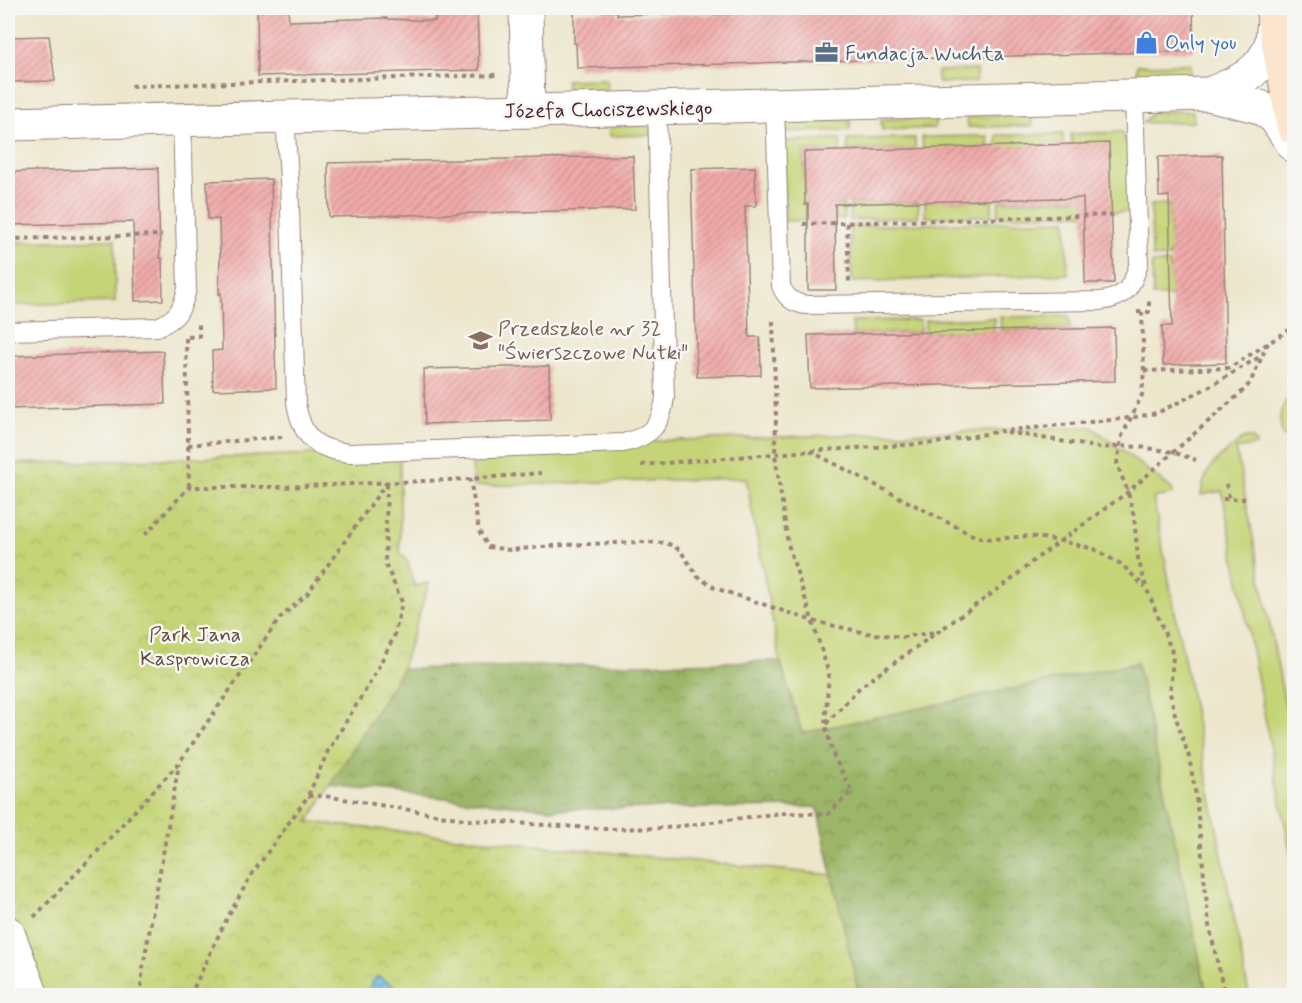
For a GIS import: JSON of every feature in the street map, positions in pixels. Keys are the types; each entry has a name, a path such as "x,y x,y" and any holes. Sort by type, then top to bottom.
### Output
{"main road":[{"path":"1273,14 1294,128"}],"street":[{"path":"526,8 528,111"},
{"name":"Józefa Chociszewskiego","path":"1209,94 1228,87 1253,72 1266,57 1271,42 1273,14"},
{"name":"Józefa Chociszewskiego","path":"8,124 1209,94 1260,107 1275,117 1294,146"},
{"path":"9,937 32,996"}],"lane":[{"path":"775,105 781,286 784,294 790,300 806,305 1109,300 1127,290 1133,282 1139,262 1134,96"},
{"path":"285,117 290,178 296,403 299,419 307,435 319,445 334,451 350,453 623,443 637,440 649,433 658,423 664,411 665,397 657,108"},
{"path":"8,331 158,327 175,316 181,308 187,289 182,120"}],"path":[{"path":"127,87 496,75"},
{"path":"779,224 1137,215"},
{"path":"847,223 850,304"},
{"path":"8,239 185,234"},
{"path":"1130,312 1149,312 1149,301"},
{"path":"1142,312 1144,371 1142,395 1121,438 1117,464 1128,492 1134,517 1138,558 1146,587 1173,657 1170,693 1189,757 1196,796 1209,925 1225,996"},
{"path":"177,338 199,336 198,313"},
{"path":"308,796 325,796 470,820 607,829 666,828 782,813 828,814 852,791 834,757 825,725 829,674 788,544 775,454 776,418 772,321 784,320"},
{"path":"1144,371 1229,368 1289,330"},
{"path":"145,535 189,487 186,337"},
{"path":"825,725 860,687 1011,580 1033,561 1128,492 1244,390 1250,383 1268,343"},
{"path":"634,465 936,443 1002,431 1130,418 1157,413 1205,389 1262,355"},
{"path":"1002,431 1101,448 1140,447 1173,452 1196,460"},
{"path":"188,445 307,435"},
{"path":"810,451 976,537 994,539 1029,536 1094,549 1121,564 1146,587"},
{"path":"189,487 281,487 470,479 552,472"},
{"path":"470,479 478,531 488,548 510,550 564,545 667,543 680,550 698,577 715,588 813,621 866,633 903,637 937,632"},
{"path":"9,937 95,854 179,763 280,618 308,593 387,482"},
{"path":"190,996 223,926 250,877 308,796 328,751 371,681 394,638 402,602 385,563 387,482"},
{"path":"1227,484 1229,498"},
{"path":"1223,499 1245,499"},
{"path":"140,996 142,967 179,763"}],"green space":[{"path":"1190,64 1190,76 1137,77 1137,65"},
{"path":"976,70 976,82 940,83 937,78 937,71"},
{"path":"606,79 607,91 567,93 566,80"},
{"path":"1193,111 1193,122 1143,123 1153,112"},
{"path":"1032,115 1032,126 968,127 967,117"},
{"path":"935,118 935,128 882,130 881,119"},
{"path":"850,120 850,130 784,132 786,124 791,121"},
{"path":"648,125 653,135 609,136 609,126"},
{"path":"1122,132 1125,142 1128,142 1130,212 998,216 999,201 1077,199 1071,134"},
{"path":"1063,134 1063,145 997,147 997,135"},
{"path":"988,136 989,147 923,149 922,137"},
{"path":"915,138 915,149 848,150 848,139"},
{"path":"840,139 840,151 804,152 805,204 844,205 844,219 785,221 784,141"},
{"path":"929,201 992,201 992,216 925,217 925,203"},
{"path":"919,203 918,217 850,220 850,204"},
{"path":"1169,204 1171,253 1169,257 1152,257 1151,205"},
{"path":"1066,220 1068,274 852,282 850,226"},
{"path":"115,240 115,302 8,305 8,242"},
{"path":"1152,263 1169,263 1172,296 1153,296"},
{"path":"1069,316 1070,329 1001,330 1000,317"},
{"path":"994,318 994,331 925,332 925,320"},
{"path":"920,320 920,332 853,334 852,321"},
{"path":"1294,393 1294,429 1283,437 1280,424 1282,408"},
{"path":"1092,427 1172,489 1173,494 1153,498 1249,995 1207,995 1137,663 802,733 780,661 746,478 473,486 472,456 647,441"},
{"path":"1247,438 1255,441 1256,445 1236,449 1294,751 1294,871 1222,491 1201,495 1210,469 1220,457 1241,440"},
{"name":"Park Jana Kasprowicza","path":"320,454 400,458 400,552 408,562 414,586 429,583 402,669 308,822 832,875 859,995 8,995 8,464"},
{"path":"780,661 802,733 1137,663 1207,995 859,995 817,807 551,809 330,786 402,669"}],"water":[{"path":"377,976 409,995 365,995"}],"building":[{"path":"257,8 288,8 289,21 387,18 435,21 435,8 477,8 479,70 258,76"},
{"path":"1193,8 1194,51 577,68 574,12 617,11 617,15 702,13 703,15 759,13 759,10"},
{"path":"49,36 55,81 8,82 8,37"},
{"path":"1109,143 1114,283 1085,283 1083,198 1060,198 835,204 836,290 808,290 808,204 805,205 804,152"},
{"path":"1222,155 1226,363 1163,365 1162,326 1172,326 1169,196 1159,197 1158,157"},
{"path":"633,156 635,209 329,217 328,163"},
{"path":"755,167 756,206 745,206 749,337 760,337 761,375 697,377 691,169"},
{"path":"158,168 163,300 135,301 133,222 8,225 8,172"},
{"path":"271,179 276,388 213,390 212,351 222,350 219,219 208,219 207,181"},
{"path":"1114,328 1115,381 810,388 808,335"},
{"path":"163,351 165,404 8,409 8,356"},
{"path":"549,366 550,420 425,424 424,369"}],"place":[{"name":"Only you","path":"1147,42"},
{"name":"Fundacja Wuchta","path":"827,53"},
{"name":"Przedszkole nr 32 \"Świerszczowe Nutki\"","path":"480,340"}]}
